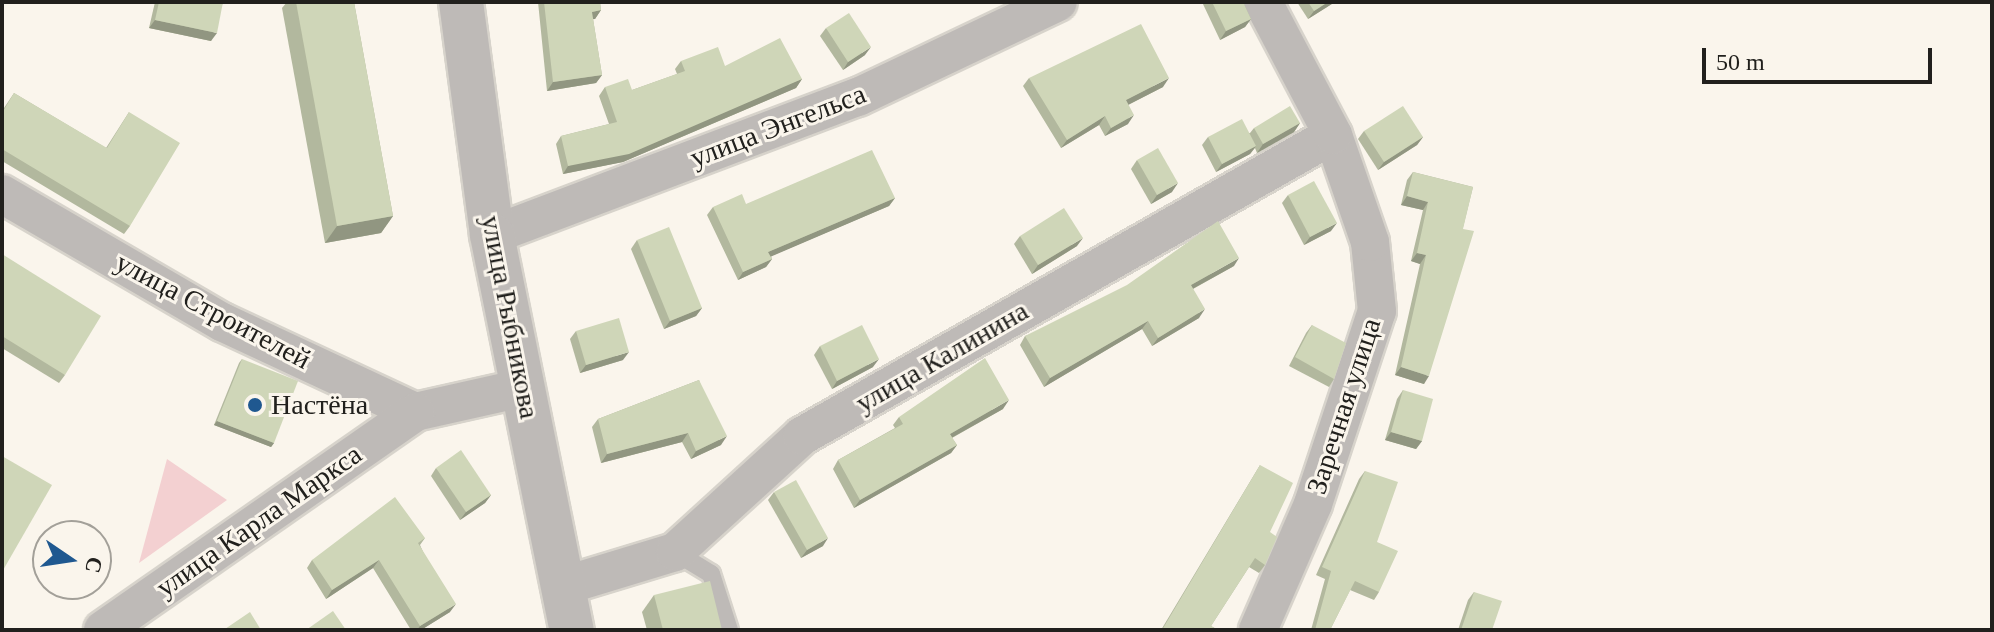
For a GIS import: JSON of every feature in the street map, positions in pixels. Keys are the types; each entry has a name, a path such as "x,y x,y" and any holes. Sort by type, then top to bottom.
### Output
{"street":[{"name":"улица Рыбникова","path":"461,2 492,235 572,630"},
{"name":"улица Энгельса","path":"492,235 858,97 1058,2"},
{"name":"Заречная улица","path":"1258,630 1313,504 1377,311 1370,242 1333,135 1263,2"},
{"name":"улица Калинина","path":"563,586 675,552 802,436 1333,135"},
{"name":"улица Строителей","path":"2,194 222,322 415,412"},
{"path":"415,412 522,388"},
{"name":"улица Карла Маркса","path":"103,630 415,412"}],"lane":[{"path":"675,552 711,574 729,630"}],"shaded area":[{"path":"167,459 227,500 139,563"}],"building":[{"path":"159,2 223,2 217,33 155,20"},
{"path":"296,2 354,2 393,216 337,226"},
{"path":"544,2 600,2 601,10 592,12 602,75 553,82"},
{"path":"1212,2 1243,2 1251,19 1226,31"},
{"path":"1308,2 1328,2 1314,11"},
{"path":"849,13 871,47 848,62 826,28"},
{"path":"1141,24 1169,78 1126,100 1134,115 1111,128 1105,116 1067,140 1029,78"},
{"path":"780,38 802,79 629,154 568,166 561,136 617,122 605,87 628,79 632,90 685,71 681,61 718,47 725,66"},
{"path":"14,93 107,148 129,112 180,143 130,226 2,149 2,113"},
{"path":"1290,106 1300,123 1263,144 1254,128"},
{"path":"1403,106 1423,137 1384,162 1364,131"},
{"path":"1242,119 1256,146 1222,164 1208,137"},
{"path":"1158,148 1178,183 1157,195 1137,160"},
{"path":"872,150 895,198 768,252 772,259 743,272 713,207 742,194 746,204"},
{"path":"1413,172 1473,187 1463,229 1474,231 1429,376 1401,367 1426,255 1417,253 1428,202 1407,196"},
{"path":"1314,181 1337,223 1310,237 1288,195"},
{"path":"1064,208 1083,238 1038,265 1020,236"},
{"path":"1218,221 1239,258 1191,285 1205,309 1158,338 1148,321 1050,378 1025,336 1127,285"},
{"path":"669,227 702,308 670,321 637,240"},
{"path":"2,254 101,316 65,375 2,336"},
{"path":"619,318 629,352 586,365 576,331"},
{"path":"862,325 879,359 837,381 820,346"},
{"path":"1312,325 1346,343 1334,379 1295,357"},
{"path":"985,358 1009,400 950,434 957,445 860,500 838,460 903,424 899,417"},
{"name":"Настёна","path":"242,359 298,381 274,443 217,421"},
{"path":"699,380 727,436 696,451 688,433 607,454 598,419"},
{"path":"1403,390 1433,399 1422,441 1391,432"},
{"path":"461,450 491,495 466,512 436,468"},
{"path":"2,456 52,485 2,572"},
{"path":"1260,465 1293,483 1270,532 1277,537 1265,565 1255,558 1211,626 1218,630 1162,630"},
{"path":"1365,471 1398,482 1377,542 1398,551 1379,592 1355,581 1330,630 1315,630 1331,571 1322,567"},
{"path":"796,480 828,538 807,550 774,492"},
{"path":"395,497 425,538 418,543 456,604 420,626 379,560 332,590 312,560"},
{"path":"710,581 722,630 663,630 654,595"},
{"path":"1474,592 1502,601 1492,630 1461,630"},
{"path":"333,611 346,630 306,630"},
{"path":"250,612 261,630 225,629"}],"place":[{"name":"Настёна","path":"255,405"}]}
